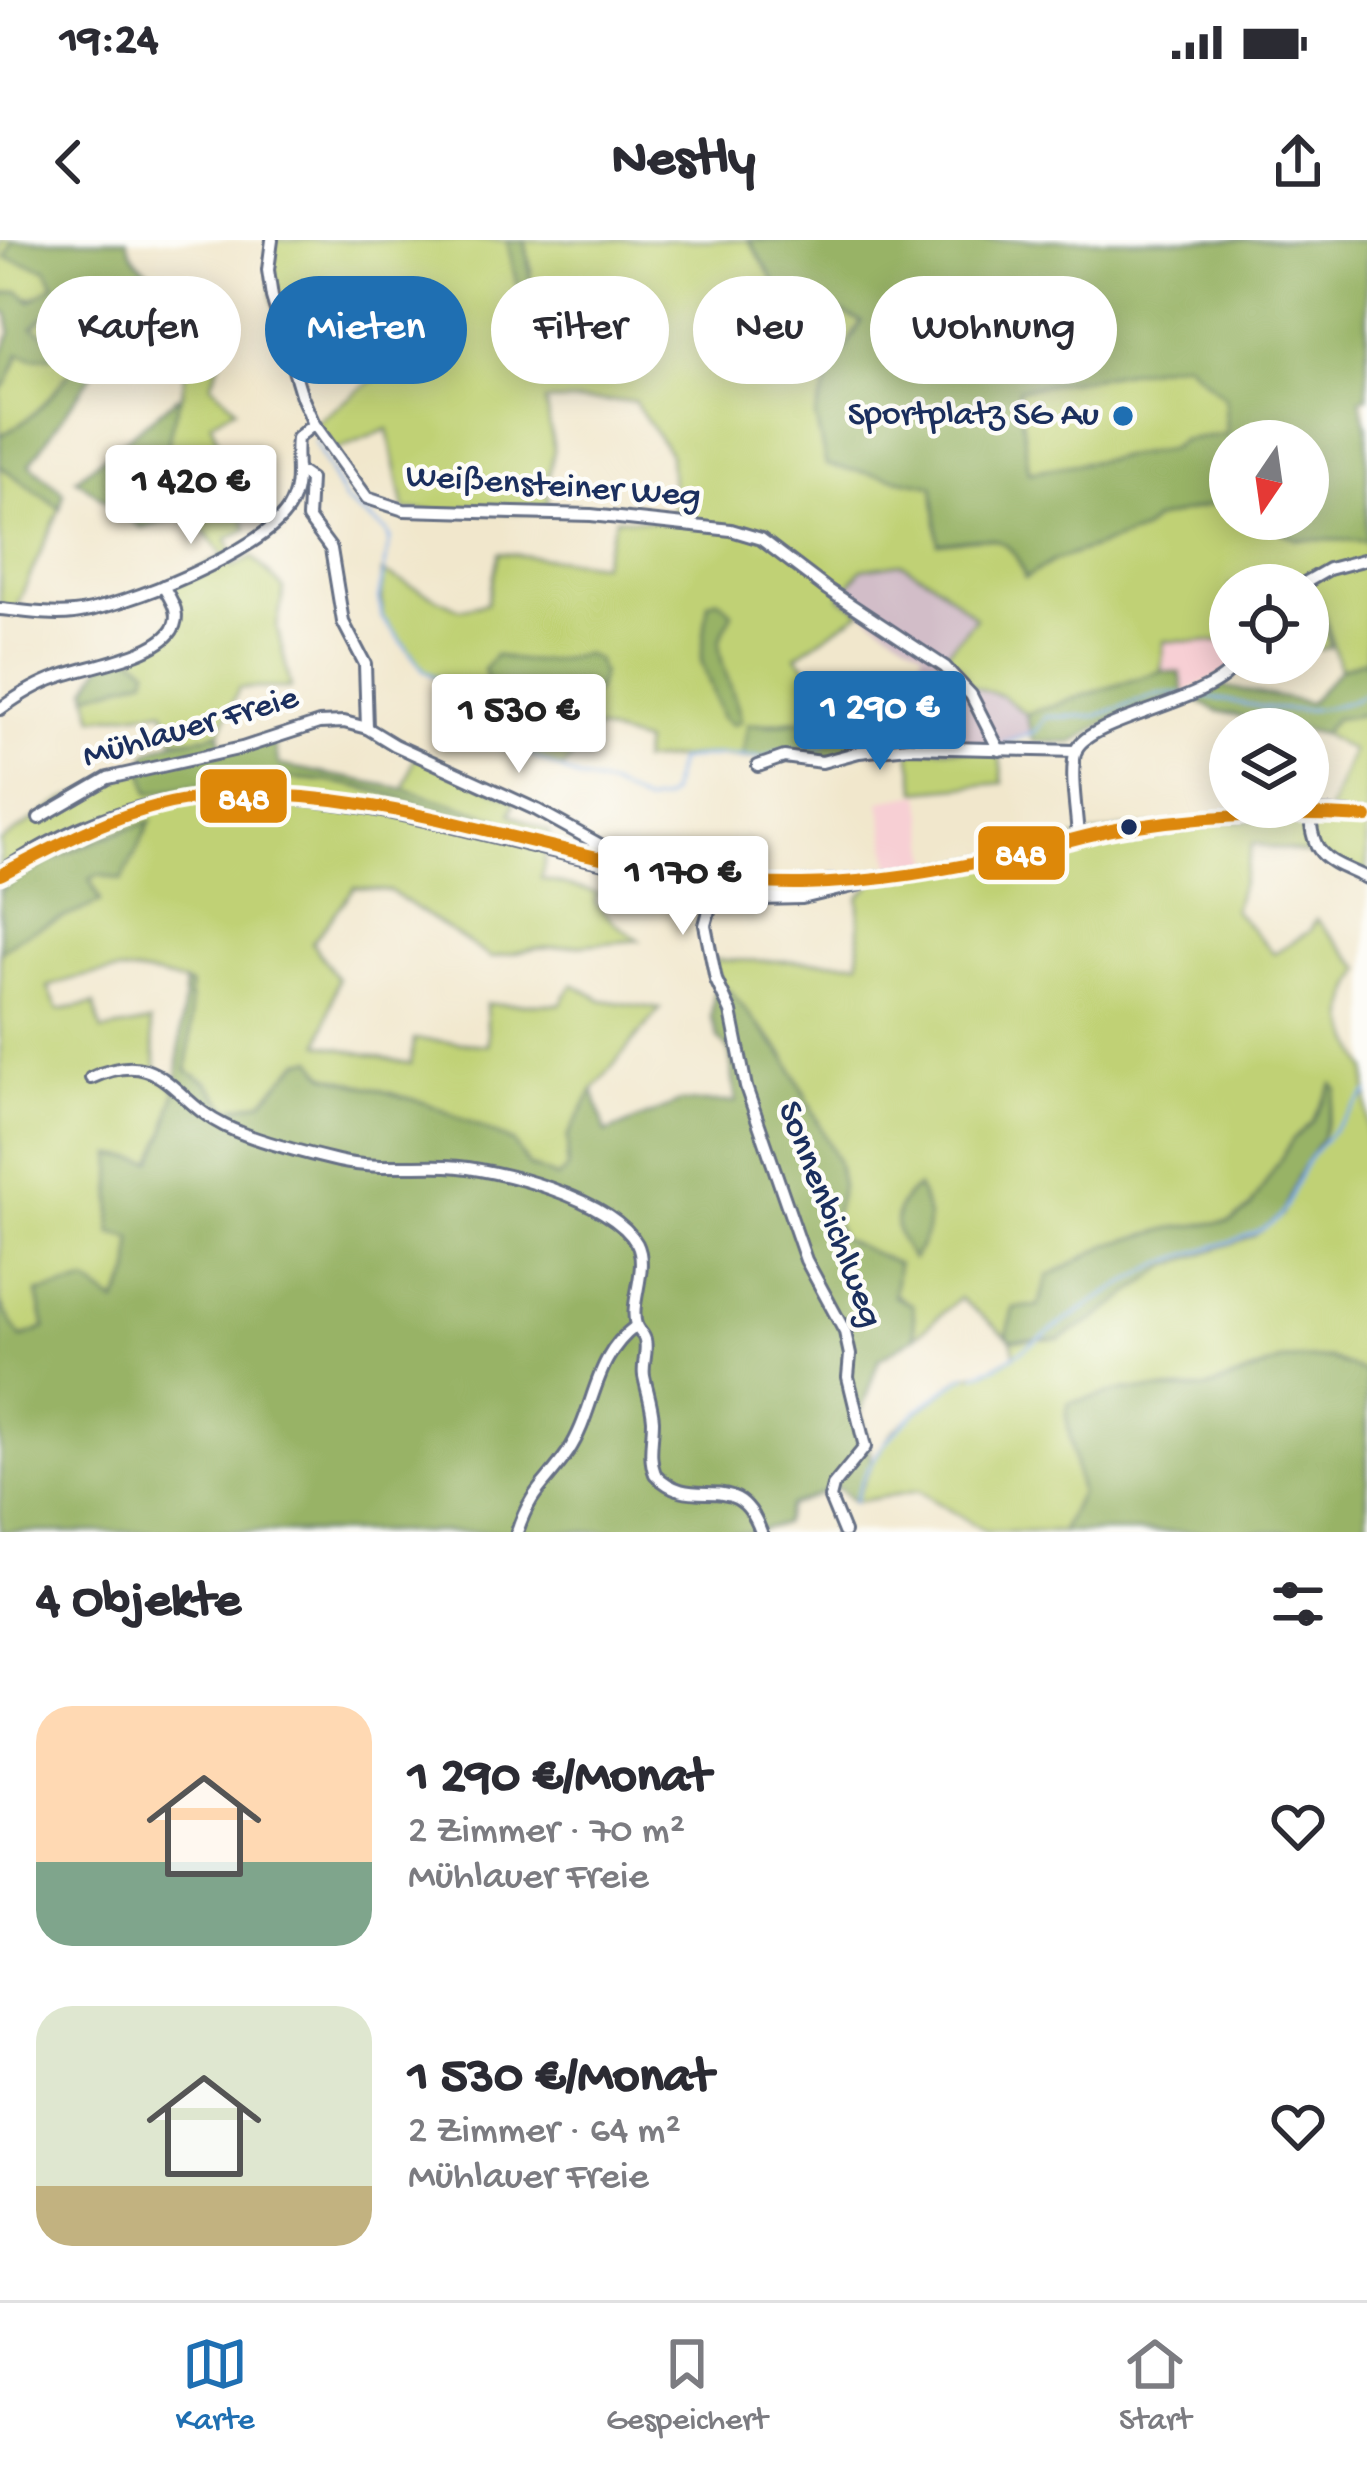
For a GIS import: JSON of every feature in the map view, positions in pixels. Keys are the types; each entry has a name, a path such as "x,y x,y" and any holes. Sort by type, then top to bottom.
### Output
{"main road":[{"path":"0,875 80,829 128,812 235,794 324,797 680,876 776,884 876,880 985,861 1120,829 1209,819"},
{"path":"1329,815 1367,818"}],"street":[{"name":"Weißensteiner Weg","path":"272,240 268,270 272,297 314,424 358,490 377,504 591,515 731,530 761,538 827,589 945,667 971,695 999,750"},
{"path":"0,609 70,613 163,586 274,526 295,496 300,472 297,437 314,424"},
{"path":"300,472 310,479 310,525 332,549 343,622 365,664 367,728"},
{"path":"1329,569 1367,559"},
{"path":"0,709 45,682 131,655 163,639 176,620 163,586"},
{"path":"1078,838 1076,751 1082,741 1210,684"},
{"name":"Mühlauer Freie","path":"39,818 89,785 134,770 242,748 320,723 344,722 367,728 537,810 712,900"},
{"path":"758,766 784,757 822,762 896,748 1076,751"},
{"path":"1310,828 1311,842 1323,857 1367,878"},
{"path":"712,900 802,898 876,880"},
{"name":"Sonnenbichlweg","path":"712,900 705,925 716,980 731,1012 746,1087 806,1260 845,1333 850,1355 848,1377 865,1447 833,1486 830,1498 844,1532"},
{"path":"92,1078 117,1068 140,1066 223,1126 340,1161 448,1166 528,1181 588,1206 626,1231 641,1257 636,1326 604,1363 576,1436 531,1496 517,1532"},
{"path":"636,1326 646,1344 644,1376 653,1415 651,1453 656,1474 688,1493 730,1492 743,1499 761,1532"}],"shaded area":[{"path":"901,563 937,584 977,618 938,661 962,683 1002,696 1026,714 1030,733 999,750 859,752 851,708 887,702 912,682 923,651 839,597 863,568"},
{"path":"1163,641 1209,642 1209,680 1184,693 1180,674 1161,671"},
{"path":"921,794 932,870 892,877 880,801"}],"green space":[{"path":"0,240 13,240 6,258 47,269 50,276 36,276 34,297 0,294"},
{"path":"13,240 127,240 137,260 156,276 50,276 46,269 6,258"},
{"path":"272,240 507,240 515,276 491,276 491,384 669,384 669,276 530,276 525,240 749,240 771,276 693,276 693,384 841,384 934,486 1017,552 1025,577 1055,560 1143,531 1154,520 1209,505 1209,540 1367,541 1367,659 1340,669 1329,631 1329,564 1209,564 1209,642 1164,641 1161,671 1026,714 1002,696 962,683 938,662 976,618 937,584 901,563 862,569 840,597 862,611 796,656 851,708 854,724 807,720 748,724 742,758 719,755 641,761 644,743 597,729 562,769 524,751 486,709 424,670 382,617 382,572 460,609 487,603 499,553 601,564 616,518 674,523 670,454 634,401 545,401 554,450 547,484 549,513 404,510 388,429 334,451 314,424 368,384 467,384 467,276 272,276"},
{"path":"507,240 525,240 530,276 515,276"},
{"path":"749,240 1367,240 1367,397 1360,399 1367,429 1367,541 1329,540 1329,420 1226,420 1225,398 1185,362 1117,373 1117,276 870,276 870,384 1054,384 1018,390 1029,472 1170,449 1182,440 1209,436 1209,505 1154,520 1143,531 1055,560 1025,578 1019,561 1002,543 981,539 938,543 933,486 826,465 815,416 827,384 846,384 846,348 862,321 846,314 846,276 771,276"},
{"path":"19,291 31,301 36,298 32,327 36,329 36,358 19,353 0,391 0,357 11,334 8,314 0,311 0,294"},
{"path":"846,314 862,320 846,347"},
{"path":"36,324 36,384 60,384 31,416 0,435 0,391"},
{"name":"Sportplatz SG Au","path":"1185,362 1225,398 1226,420 1209,420 1209,436 1182,440 1170,449 1029,472 1017,390 1053,384 1117,384 1117,373"},
{"path":"60,384 85,384 30,464 64,493 60,508 0,466 0,435 45,402"},
{"path":"211,384 236,408 211,422 247,529 227,539 232,552 226,556 233,567 252,557 284,589 277,627 291,688 239,688 220,732 200,739 173,738 164,710 94,718 88,695 145,678 131,655 152,646 176,620 163,586 224,556 188,509 173,478 169,442 183,386"},
{"path":"182,394 168,456 174,484 191,515 142,528 76,479"},
{"path":"0,466 60,508 15,610 0,609"},
{"path":"718,599 732,612 720,648 741,721 733,725 722,718 701,660 708,603"},
{"path":"585,654 597,660 602,674 597,691 548,709 516,706 502,699 484,669 495,655 540,661"},
{"path":"131,655 148,668 146,678 88,695 103,663"},
{"path":"1367,659 1367,714 1335,719 1329,726 1329,708 1211,708 1195,700 1221,686 1309,703 1340,669"},
{"path":"1161,671 1180,673 1184,693 1101,725 1072,743 1033,741 1026,714"},
{"path":"1367,714 1367,878 1323,857 1253,843 1234,910 1274,953 1310,931 1316,919 1362,969 1347,1020 1367,1070 1367,1373 1329,1358 1284,1360 1207,1389 1124,1390 1066,1414 1080,1493 1062,1532 986,1532 918,1491 854,1502 893,1431 962,1377 987,1371 1015,1355 1011,1340 1060,1339 1167,1266 1282,1215 1298,1175 1322,1137 1332,1085 1312,1122 1293,1139 1250,1208 1231,1221 1203,1226 1038,1306 1013,1309 1007,1336 960,1298 915,1337 913,1305 866,1268 837,1229 838,1165 794,1073 724,987 711,960 859,962 859,897 876,880 1120,829 1209,823 1209,828 1329,828 1329,810 1352,751 1329,738 1329,726 1335,719"},
{"path":"812,719 825,725 843,720 854,724 859,752 831,761 742,758 748,724"},
{"path":"220,732 222,751 273,738 279,765 404,789 499,819 489,825 381,792 320,780 246,780 149,793 143,769 147,753"},
{"path":"909,747 999,750 1003,783 917,791"},
{"path":"415,754 515,800 511,814 550,832 541,879 598,893 595,902 639,940 534,949 491,958 390,891 355,887 312,943 338,979 320,1044 411,1064 414,1039 488,1045 486,1004 560,1004 573,984 602,1000 660,1009 593,1090 568,1136 567,1169 557,1178 529,1166 513,1142 426,1103 325,1075 300,1061 262,1102 228,1109 208,1083 187,1072 190,985 136,973 101,973 66,981 48,987 58,1010 94,1004 102,1031 150,1022 158,1076 176,1089 152,1161 114,1155 111,1232 132,1238 131,1273 115,1304 38,1293 45,1329 20,1338 0,1303 0,952 30,929 100,901 90,879 99,875 122,879 150,822 72,850 0,891 0,842 64,800 143,769 149,793 246,780 320,780 498,819 404,789"},
{"path":"151,821 122,880 99,875 90,879 100,902 36,929 0,952 0,891 73,851"},
{"path":"716,980 787,1060 837,1160 842,1187 834,1217 841,1238 898,1264 894,1296 913,1305 915,1337 879,1359 860,1415 872,1462 854,1502 836,1487 789,1506 783,1524 751,1532 0,1532 0,1303 21,1338 45,1328 37,1293 87,1282 116,1303 131,1273 132,1239 111,1233 113,1155 152,1161 165,1133 176,1089 185,982 190,985 187,1071 208,1083 228,1109 262,1102 300,1061 313,1059 325,1075 426,1103 513,1142 529,1166 557,1178 567,1169 568,1136 593,1090 606,1133 680,1102 736,1102 729,1049 718,1038 711,1017"},
{"path":"1333,1084 1337,1089 1322,1137 1298,1175 1282,1215 1253,1236 1167,1266 1094,1320 1059,1339 1011,1340 1007,1336 1013,1308 1038,1306 1048,1276 1108,1245 1171,1228 1231,1221 1250,1208 1293,1139 1312,1122"},
{"path":"918,1187 928,1224 913,1259 896,1221 902,1203"},
{"path":"1329,1358 1367,1373 1367,1532 1062,1532 1080,1493 1066,1414 1069,1403 1124,1390 1207,1389 1284,1360"}],"waterway":[{"path":"314,440 345,501 390,539 379,596 382,617 424,670 486,709 524,751 580,779 611,786 645,803 670,794 678,760 719,755 764,758 821,747 842,732 882,726"},
{"path":"1004,743 1036,731 1046,717 1096,716 1160,694 1182,693"},
{"path":"1200,696 1305,710 1326,708 1367,693"},
{"path":"894,724 929,723"},
{"path":"975,1375 999,1365 1157,1266 1251,1234 1277,1219 1307,1162 1367,1093"},
{"path":"854,1502 872,1462 899,1428 967,1375"}],"transit line":[{"name":"848","path":"0,875 93,828 141,810 193,799 267,795 342,801 418,815 649,868 726,880 802,884 937,870 1153,824 1244,816 1367,817"}],"place":[{"name":"Sportplatz SG Au","path":"1123,416"}]}
